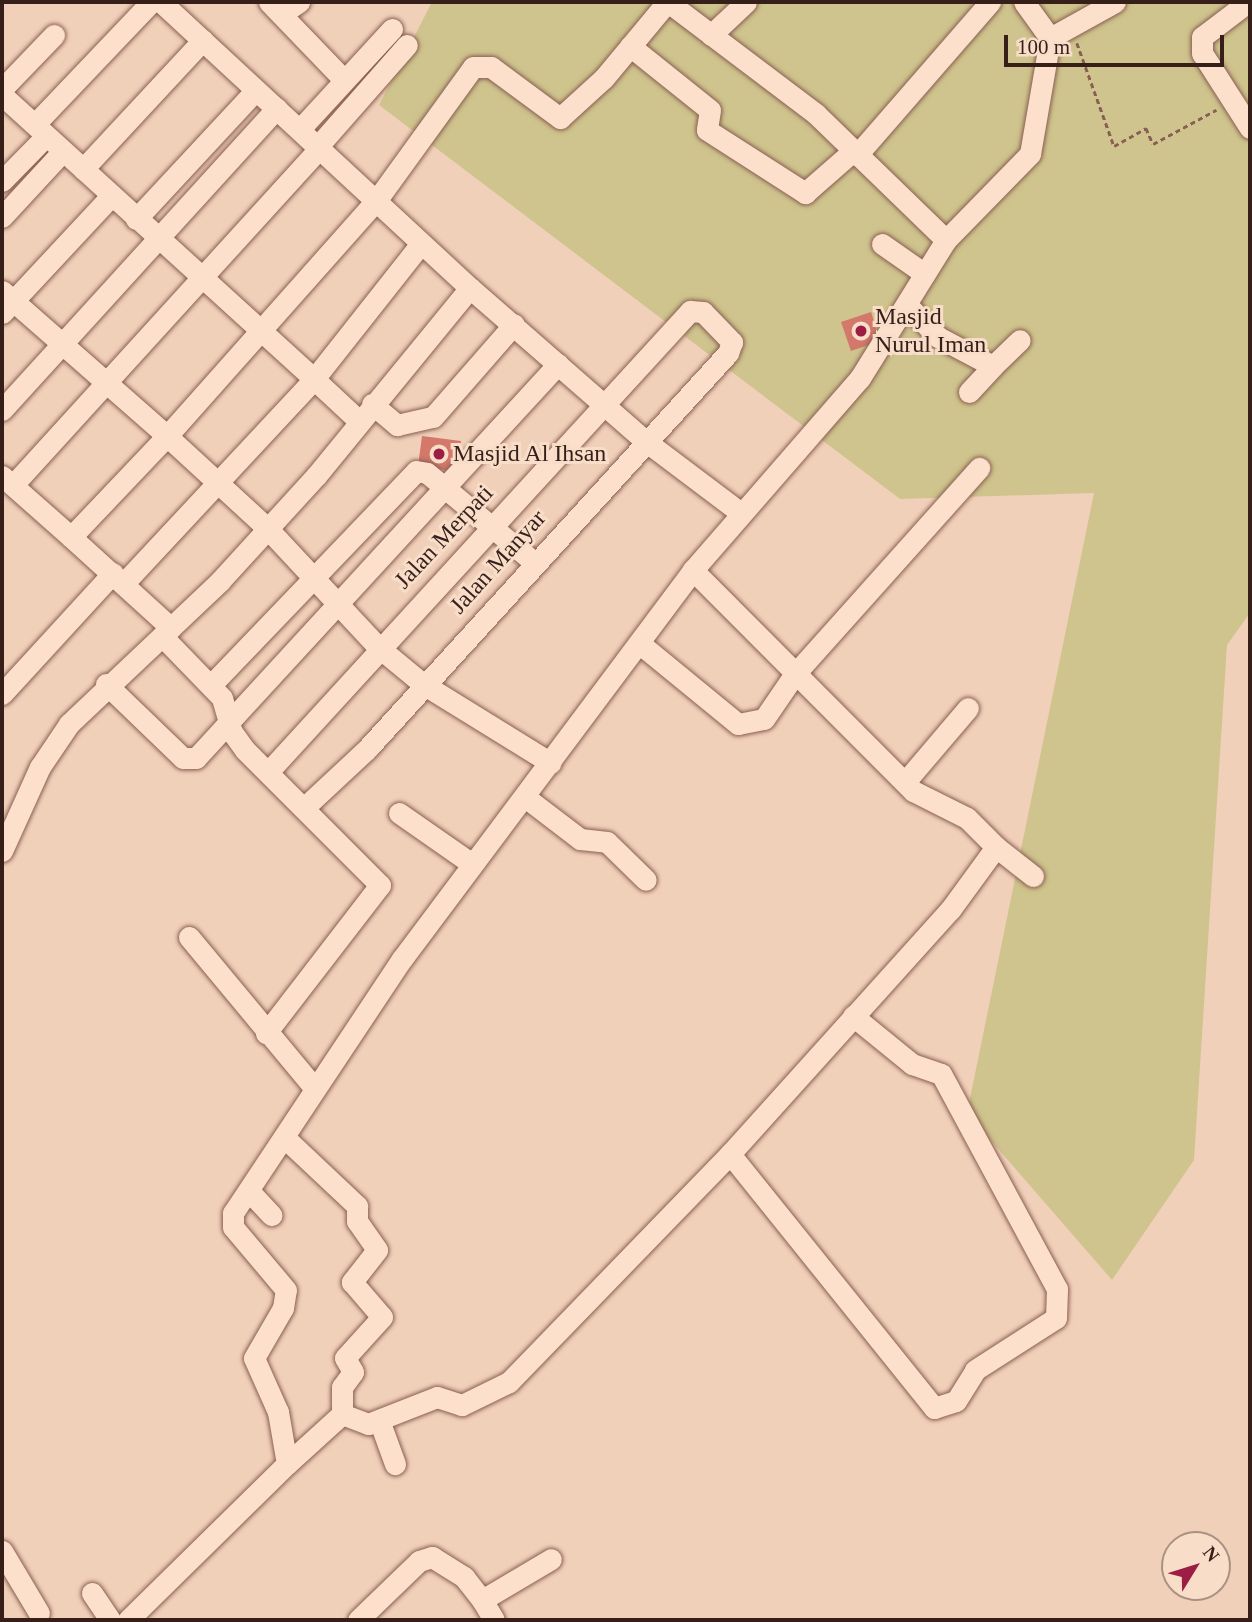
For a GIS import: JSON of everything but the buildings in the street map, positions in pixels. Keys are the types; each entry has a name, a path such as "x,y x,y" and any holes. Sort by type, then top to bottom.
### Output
{"street":[{"path":"2,181 40,130 151,2"},
{"path":"161,2 320,146 420,245 514,324 644,440 741,513"},
{"path":"299,2 275,8 344,80"},
{"path":"71,537 167,436 376,201 473,67 491,67 560,118 630,46 667,2 816,114 946,240"},
{"path":"711,35 746,2"},
{"path":"630,46 710,110 707,130 805,193 855,153 990,2"},
{"path":"287,1464 278,1412 254,1358 283,1308 286,1290 231,1221 286,1139 315,1089 472,864 551,763 693,570 860,377 908,306 946,240 1030,154 1044,104 1050,38 1024,2"},
{"path":"1050,38 1092,6 1115,2"},
{"path":"1248,2 1202,37 1202,53 1250,128"},
{"path":"2,89 54,35"},
{"path":"266,1033 380,885 307,805 237,740 233,719 211,685 118,578 7,481 108,384 320,146 400,36 344,80 300,129"},
{"path":"83,169 203,40"},
{"path":"136,219 256,90"},
{"path":"2,95 314,379 365,412 397,425 433,417 514,324"},
{"path":"2,410 65,344 277,108"},
{"path":"2,217 62,151"},
{"path":"112,195 5,301 65,344 268,529 377,646 423,684 551,763"},
{"path":"882,244 925,274"},
{"path":"2,694 218,483 314,379 420,245"},
{"path":"2,851 51,749 106,684 167,632 268,529 470,288"},
{"path":"908,306 939,337 993,366"},
{"name":"Jalan Merpati","path":"269,771 377,646 690,311 703,312 732,342 728,354"},
{"path":"970,392 1020,340"},
{"name":"Jalan Manyar","path":"307,805 423,684 644,440 728,354"},
{"path":"106,684 183,758 196,758 339,608 558,364"},
{"path":"639,643 738,723 764,719 794,675 979,468"},
{"path":"211,685 413,473 427,473 534,562"},
{"path":"693,570 794,675 905,782 967,818 996,847 1033,876"},
{"path":"905,782 968,708"},
{"path":"525,797 580,839 607,842 646,880"},
{"path":"399,813 472,864"},
{"path":"342,1414 364,1424 437,1397 462,1405 509,1382 730,1154 950,910 996,847"},
{"path":"189,937 315,1089"},
{"path":"730,1154 933,1408 956,1401 975,1370 1056,1318 1057,1289 942,1074 912,1064 853,1016"},
{"path":"128,1620 287,1464 342,1414 342,1387 353,1373 345,1358 382,1317 352,1282 377,1250 357,1222 357,1206 286,1139"},
{"path":"249,1191 271,1215"},
{"path":"379,1420 395,1464"},
{"path":"3,1553 39,1613"},
{"path":"358,1620 419,1561 432,1557 464,1577 494,1620"},
{"path":"482,1600 551,1559"},
{"path":"92,1594 110,1620"}],"path":[{"path":"1070,23 1114,146 1146,128 1153,144 1233,101"}],"shaded area":[{"path":"432,2 1250,2 1250,613 1227,645 1194,1160 1112,1280 967,1113 1094,493 900,499 379,105"}],"place":[{"name":"Masjid Nurul Iman","path":"861,331"},
{"name":"Masjid Al Ihsan","path":"439,454"}]}
